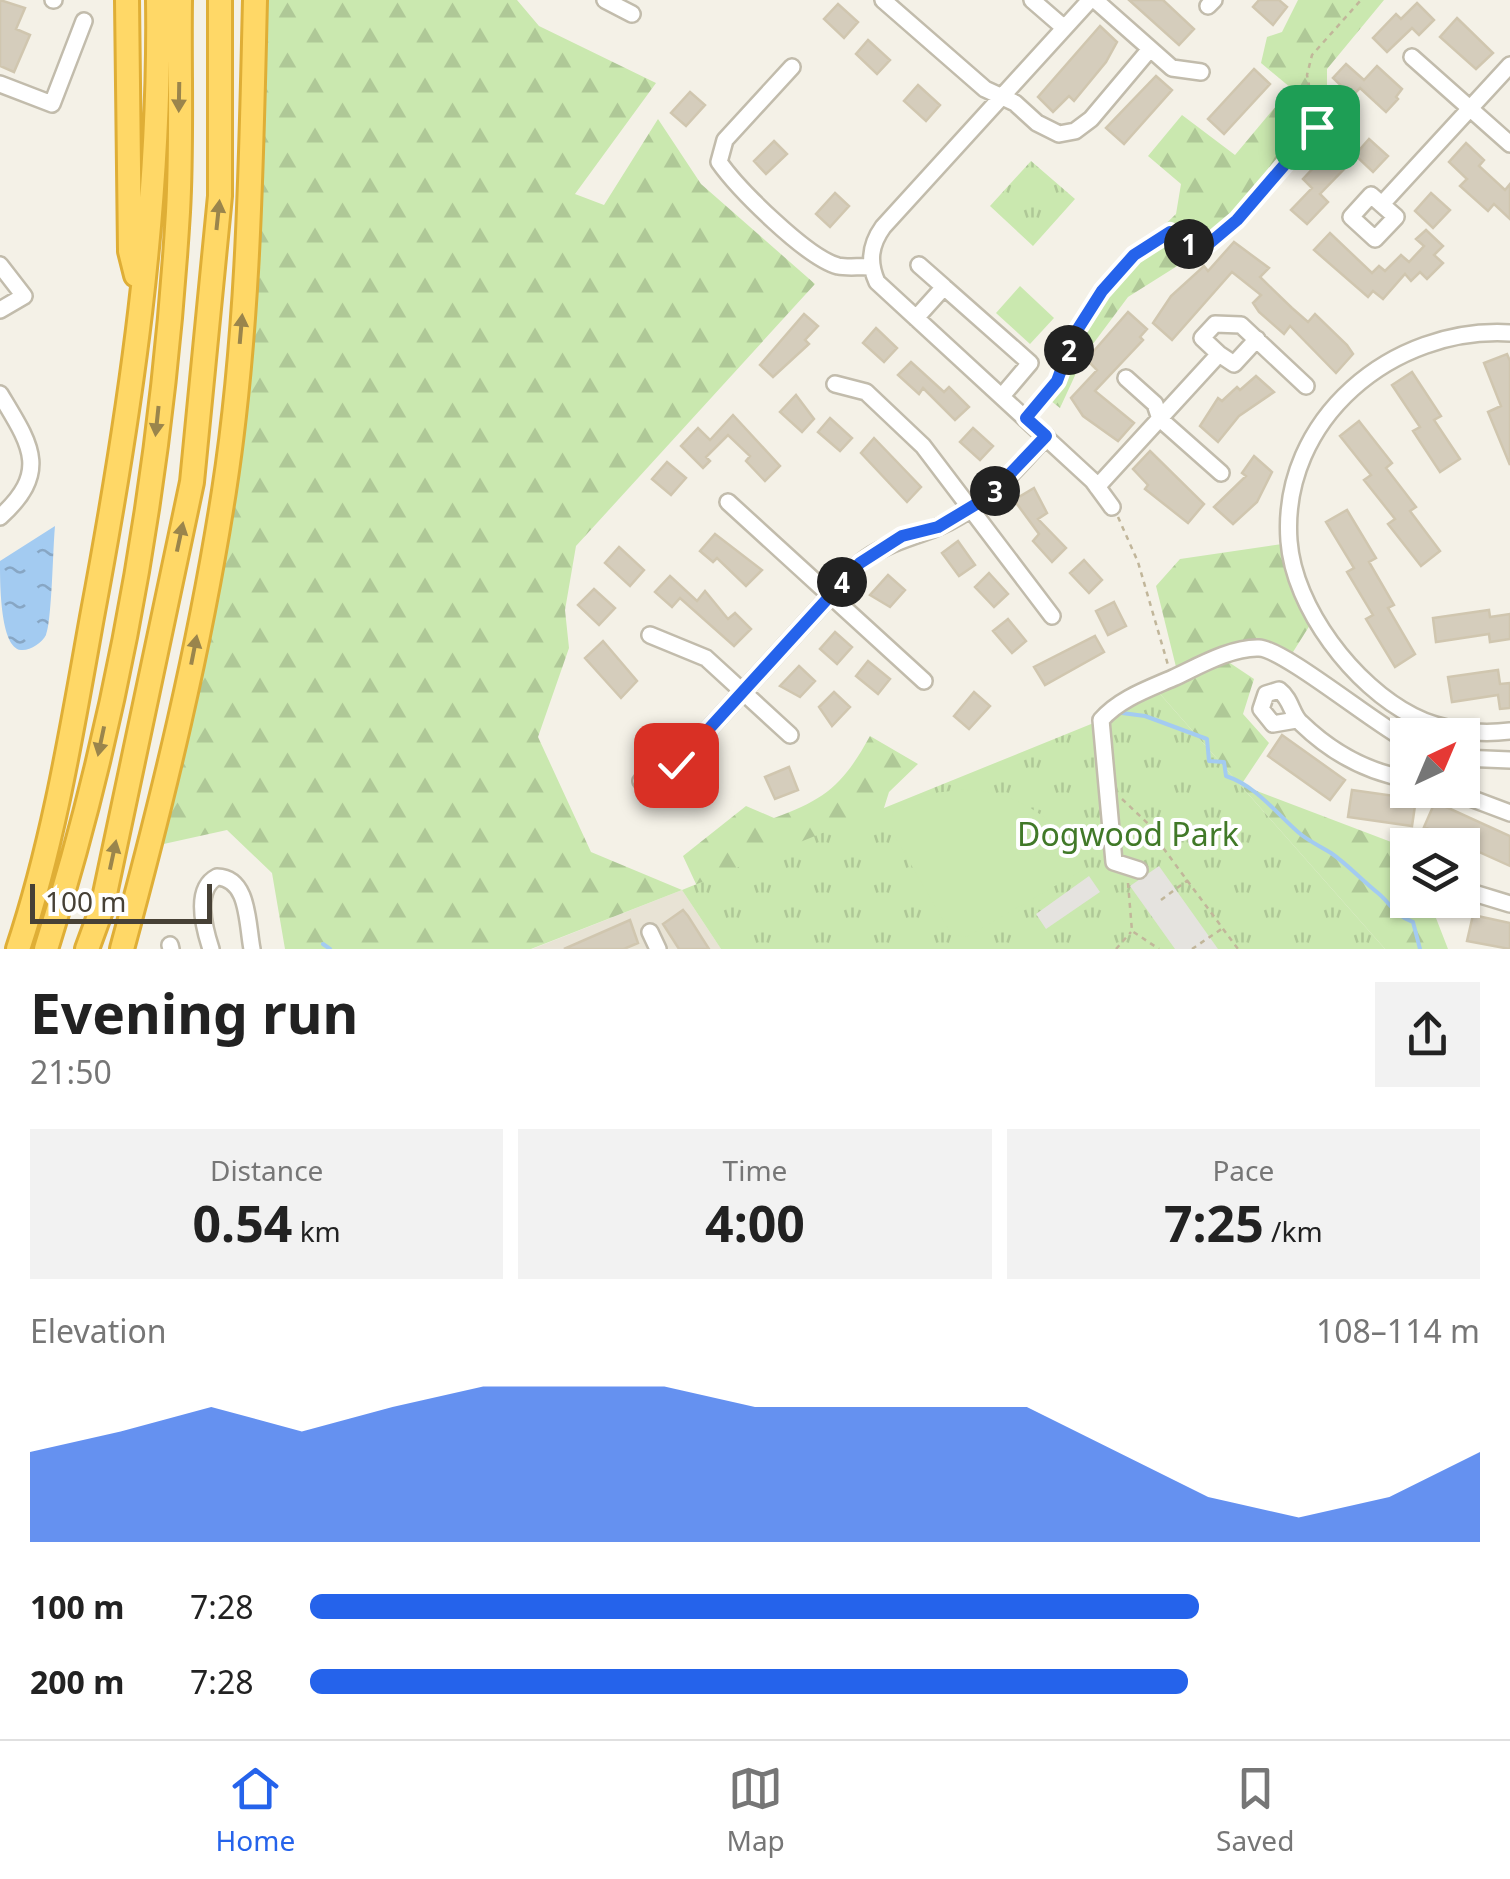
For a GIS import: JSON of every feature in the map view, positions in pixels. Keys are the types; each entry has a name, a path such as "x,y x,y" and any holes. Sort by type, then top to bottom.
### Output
{"highway":[{"path":"126,0 130,251 141,293"},
{"path":"18,949 40,882 125,440 141,293 158,0"},
{"path":"46,949 80,841 146,521 178,212 180,0"},
{"path":"87,949 102,908 192,482 220,196 220,0"},
{"path":"122,949 167,784 224,489 249,214 255,0"}],"street":[{"path":"605,0 632,14"},
{"path":"883,0 999,96 1059,134 1074,132 1092,119 1150,48"},
{"path":"1032,0 1062,26"},
{"path":"1112,508 1097,486 1046,436 877,282 870,266 874,240 1062,26 1092,0 1172,68 1201,72"},
{"path":"1,86 52,104 84,21"},
{"path":"1412,57 1510,144"},
{"path":"1382,204 1510,65"},
{"path":"792,67 726,140 719,162 731,179 818,255 839,266 870,266"},
{"path":"0,265 24,296 0,310"},
{"path":"919,265 1030,363 1002,396"},
{"path":"916,318 944,287"},
{"path":"1256,338 1234,364 1202,338 1215,324 1241,325 1256,338 1306,386"},
{"path":"1510,333 1468,334 1415,348 1384,364 1334,408 1316,431 1292,482 1289,543 1314,617 1343,656 1376,689 1412,716 1451,730 1510,731"},
{"path":"1097,486 1219,354"},
{"path":"1126,378 1155,404 1160,419 1221,473"},
{"path":"835,384 866,392 894,415 971,508 1052,616"},
{"path":"0,394 33,456 28,485 0,517"},
{"path":"640,781 676,765 830,595 879,548 938,527 971,508 1004,482 1046,436"},
{"path":"728,502 924,681"},
{"path":"650,634 706,658 790,735"},
{"path":"1127,866 1109,788 1101,720 1111,708 1220,657 1260,648 1288,660 1390,730"},
{"path":"1359,711 1376,689"},
{"path":"1296,720 1360,767 1390,774"},
{"path":"1480,759 1510,760"},
{"path":"1480,802 1510,813"},
{"path":"211,949 202,908 204,890 216,876 229,877 239,886 252,949"},
{"path":"1480,895 1510,904"},
{"path":"650,932 658,949"}],"path":[{"path":"1026,418 1057,381 1086,314 1134,255 1170,232 1192,246 1205,247 1237,220 1310,137 1317,127 1307,74 1312,55 1361,0"},
{"path":"1112,508 1126,529 1138,562 1171,679"},
{"path":"1109,788 1153,824 1158,834 1155,837 1238,949"},
{"path":"1116,949 1132,931 1127,866"},
{"path":"1161,900 1189,879"},
{"path":"1192,949 1223,928"},
{"path":"1132,931 1159,949"}],"shaded area":[{"path":"1159,866 1218,949 1175,949 1130,886"},
{"path":"1089,876 1100,892 1046,929 1036,914"},
{"path":"682,890 721,949 532,949"}],"green space":[{"path":"255,0 517,0 539,26 656,83 575,194 604,205 658,119 701,184 815,284 576,546 565,610 569,648 538,737 591,852 682,890 531,949 285,949 272,873 227,830 150,847 224,489"},
{"path":"1298,0 1384,0 1327,69 1327,92 1356,113 1359,128 1324,129 1247,222 1128,297 1084,356 1060,408 1046,397 1090,296 1176,214 1181,184 1148,156 1182,115 1235,155 1291,88 1261,63 1267,37 1282,32"},
{"path":"1031,161 1075,199 1033,246 990,206"},
{"path":"1020,286 1054,318 1030,344 996,313"},
{"path":"1289,543 1315,617 1288,660 1260,648 1221,657 1254,679 1243,714 1269,743 1241,785 1390,842 1390,918 1436,918 1448,949 1385,949 1153,686 1178,675 1156,586 1180,559"},
{"name":"Dogwood Park","path":"1153,686 1385,949 721,949 682,890 1101,720"},
{"path":"870,736 918,764 889,792 878,827 703,899 683,856 746,806 774,818 820,797 851,767"},
{"path":"966,789 1004,796 1037,812 1064,836 1086,868 966,937 952,935 892,832 893,812 910,801"}],"water":[{"path":"55,526 46,635 35,646 21,650 14,647 5,627 0,561"}],"building":[{"path":"0,0 25,8 16,29 30,35 14,72 0,66"},
{"path":"1129,0 1163,0 1194,29 1179,45"},
{"path":"1259,0 1279,0 1287,7 1273,25 1253,7"},
{"path":"1417,3 1434,20 1419,35 1412,28 1387,52 1373,38 1396,14 1401,19"},
{"path":"838,4 858,22 844,38 824,19"},
{"path":"1457,18 1493,53 1476,69 1440,37"},
{"path":"1100,26 1117,42 1074,101 1069,96 1053,112 1038,97"},
{"path":"868,40 890,60 877,74 856,54"},
{"path":"1346,64 1364,80 1377,66 1402,89 1398,99 1386,112 1360,88 1352,96 1333,78"},
{"path":"1254,69 1270,84 1224,134 1208,119"},
{"path":"1156,76 1172,90 1124,144 1106,128"},
{"path":"918,85 940,105 926,121 904,101"},
{"path":"690,92 705,105 686,126 671,113"},
{"path":"1369,139 1388,156 1373,172 1355,155"},
{"path":"774,141 787,154 766,174 754,161"},
{"path":"1466,143 1484,160 1479,166 1505,190 1510,184 1510,219 1494,204 1488,211 1460,186 1467,179 1449,162"},
{"path":"1332,148 1349,164 1320,194 1328,202 1307,224 1291,210 1312,188 1303,179"},
{"path":"835,193 849,206 830,227 816,214"},
{"path":"1431,193 1450,210 1433,228 1415,211"},
{"path":"1426,230 1443,246 1434,255 1443,263 1427,279 1420,272 1411,281 1405,274 1383,299 1373,291 1368,297 1314,250 1330,233 1372,273 1379,266 1385,271 1401,255 1409,262 1424,246 1416,239"},
{"path":"1234,242 1269,268 1260,277 1292,308 1308,322 1315,314 1347,345 1353,354 1336,373 1290,326 1284,334 1259,312 1253,303 1261,295 1232,272 1172,340 1153,323 1171,296 1204,266 1208,271"},
{"path":"1128,312 1147,329 1140,337 1143,340 1095,391 1134,423 1118,441 1083,416 1071,398 1097,370 1088,361 1093,352"},
{"path":"804,314 818,326 805,340 809,344 773,377 760,365"},
{"path":"876,328 897,348 884,362 863,343"},
{"path":"1507,354 1510,465 1488,412 1501,406 1484,363"},
{"path":"911,362 944,392 949,387 969,407 955,420 923,388 919,394 898,375"},
{"path":"1412,372 1441,416 1434,420 1460,459 1440,472 1413,431 1420,427 1392,385"},
{"path":"1256,376 1274,392 1239,416 1218,442 1200,426 1218,398 1222,401"},
{"path":"796,395 814,419 802,432 780,412"},
{"path":"733,415 780,466 765,481 746,461 750,456 728,435 706,457 710,461 703,468 681,446 698,428 710,440"},
{"path":"830,418 852,438 840,451 818,432"},
{"path":"1359,421 1392,463 1386,468 1416,507 1410,511 1440,551 1421,566 1388,524 1395,519 1364,480 1371,475 1340,436"},
{"path":"973,428 993,446 980,460 960,442"},
{"path":"874,438 921,487 907,502 861,453"},
{"path":"1150,451 1204,504 1188,523 1145,489 1148,485 1133,469"},
{"path":"1254,456 1272,472 1257,502 1233,524 1214,507 1246,476 1242,473"},
{"path":"667,462 686,478 671,495 652,479"},
{"path":"1034,488 1047,513 1038,519 1066,548 1052,562 1033,541 1039,534 1014,500"},
{"path":"1347,510 1376,558 1369,562 1394,605 1388,608 1415,654 1395,667 1366,619 1373,615 1347,572 1354,568 1326,522"},
{"path":"715,534 762,570 746,586 717,558 713,562 700,551"},
{"path":"958,541 975,565 959,576 942,553"},
{"path":"619,547 644,570 630,586 605,563"},
{"path":"1084,560 1102,580 1089,593 1070,573"},
{"path":"989,573 1008,594 994,607 975,587"},
{"path":"888,575 905,590 890,607 870,595"},
{"path":"670,576 697,601 705,591 728,619 735,613 751,629 734,646 680,598 672,607 655,592"},
{"path":"594,589 615,608 599,625 578,605"},
{"path":"1114,602 1126,626 1108,635 1096,611"},
{"path":"1489,610 1490,617 1510,614 1510,639 1490,642 1489,634 1436,642 1433,618"},
{"path":"1008,619 1026,641 1012,653 993,631"},
{"path":"835,632 852,647 837,664 820,649"},
{"path":"1095,636 1104,652 1045,685 1034,667"},
{"path":"603,641 637,681 621,698 585,658"},
{"path":"868,661 890,679 878,694 856,676"},
{"path":"799,666 815,681 800,697 780,686"},
{"path":"1498,670 1500,684 1510,683 1510,708 1500,709 1498,695 1452,702 1448,677"},
{"path":"834,692 850,707 832,726 819,707"},
{"path":"974,692 990,706 969,729 954,716"},
{"path":"1282,735 1345,780 1330,800 1268,756"},
{"path":"789,767 798,790 775,799 765,777"},
{"path":"1352,790 1390,795 1390,808 1415,808 1412,826 1348,817"},
{"path":"1432,808 1448,808 1510,836 1510,866 1480,852 1480,828 1424,827"},
{"path":"683,910 709,949 679,949 663,924"},
{"path":"1472,918 1510,923 1510,949 1467,941"},
{"path":"630,920 638,943 624,949 564,949"}],"waterway":[{"path":"1122,713 1145,716 1207,739 1209,761 1224,762 1226,776 1256,793 1302,835 1337,857 1397,913 1413,922 1420,949"},
{"path":"323,944 330,949"}],"route":[{"path":"676,765 860,563 902,536 938,527 988,497 1046,436 1026,418 1057,381 1086,314 1134,255 1170,232 1192,246 1205,247 1237,220 1317,127"}]}
